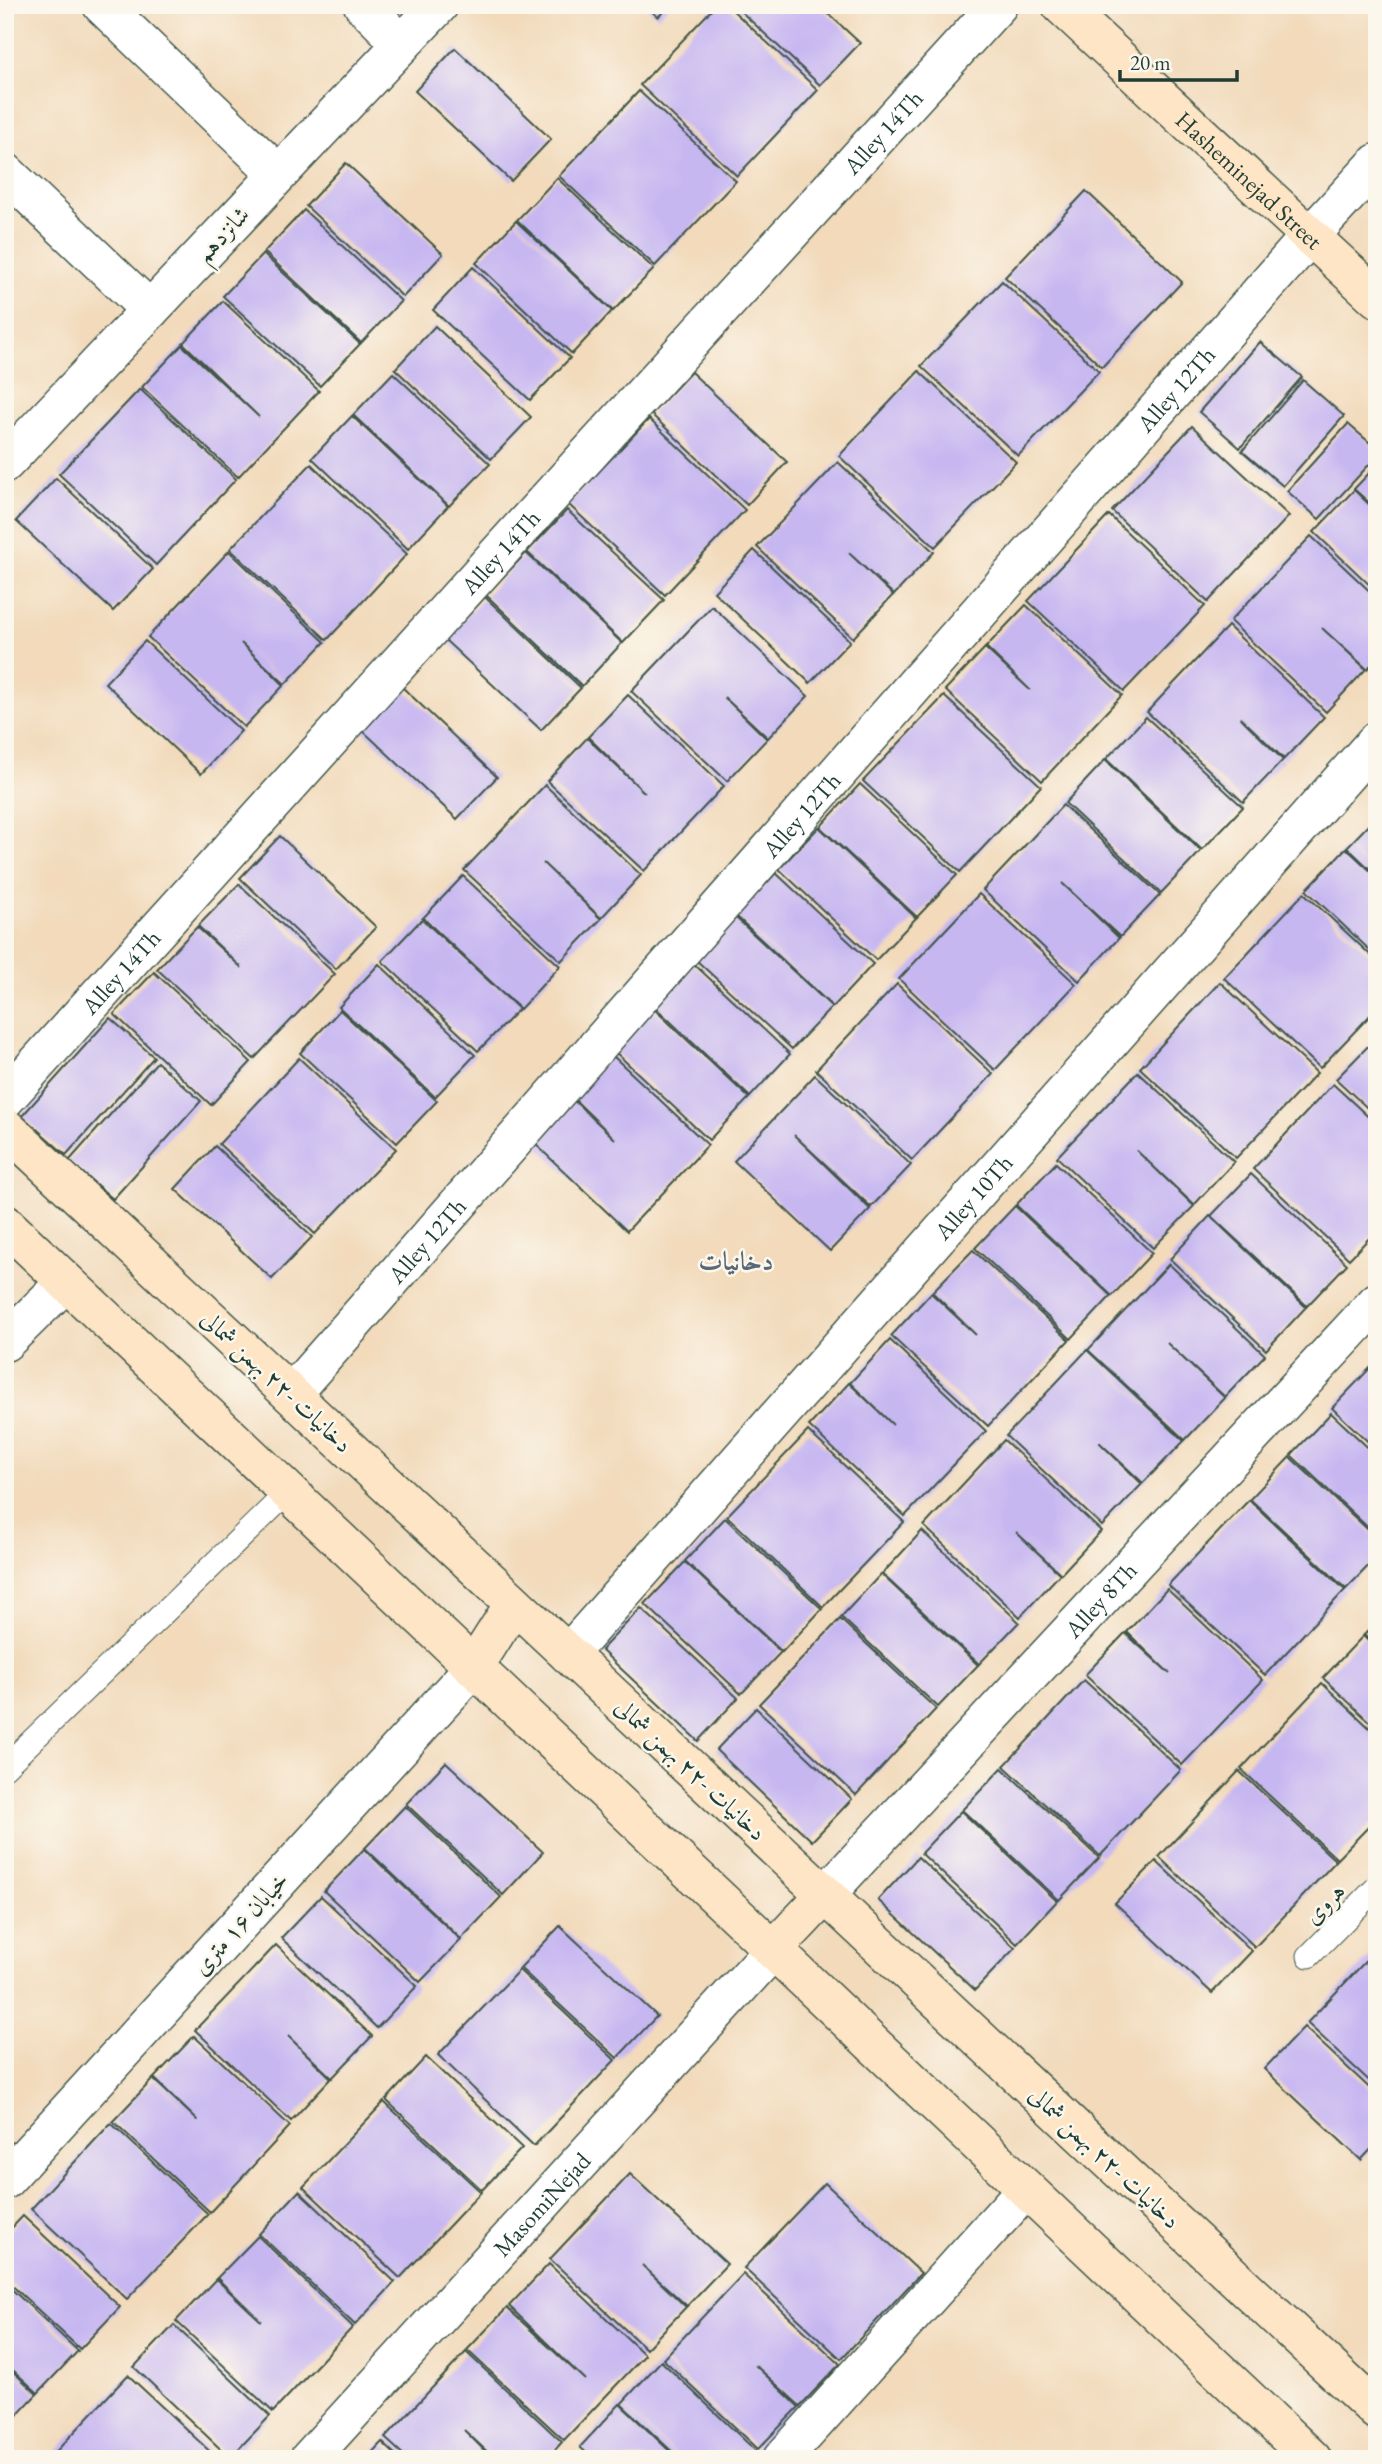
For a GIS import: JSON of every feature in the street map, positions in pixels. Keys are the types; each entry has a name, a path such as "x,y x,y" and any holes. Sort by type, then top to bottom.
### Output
{"street":[{"path":"102,5 278,174"},
{"path":"363,5 402,44"},
{"name":"شانزدهم","path":"5,463 439,5"},
{"name":"Alley 14Th","path":"5,1100 998,5"},
{"name":"Hasheminejad Street","path":"1061,5 1377,298"},
{"name":"Alley 12Th","path":"291,1394 1377,163"},
{"path":"5,172 150,310"},
{"name":"Alley 10Th","path":"568,1654 1377,740"},
{"name":"دخانیات -۲۲ بهمن شمالی","path":"5,1127 1377,2411"},
{"path":"5,1224 1312,2459"},
{"path":"5,1342 66,1282"},
{"name":"Alley 8Th","path":"825,1895 1377,1302"},
{"path":"474,1667 514,1604"},
{"name":"خیابان ۱۶ متری","path":"5,2179 474,1667"},
{"path":"773,1950 825,1895"},
{"name":"MasomiNejad","path":"309,2459 773,1950"},
{"path":"782,2459 1026,2189"}],"lane":[{"path":"5,1766 288,1492"},
{"name":"هروی","path":"1309,1956 1377,1887"}],"building":[{"path":"645,5 670,5 658,17"},
{"path":"716,5 727,5 818,90 737,176 640,85"},
{"path":"734,5 819,5 860,43 820,85"},
{"path":"455,48 551,139 511,181 415,91"},
{"path":"639,91 736,181 655,266 559,176"},
{"path":"346,163 443,254 403,297 306,206"},
{"path":"557,178 654,269 613,311 517,220"},
{"path":"1086,191 1182,282 1102,367 1005,277"},
{"path":"304,210 401,301 361,343 264,252"},
{"path":"516,221 612,311 572,354 476,263"},
{"path":"263,254 360,344 320,386 223,296"},
{"path":"473,267 570,358 530,400 433,310"},
{"path":"1002,281 1099,371 1018,456 921,366"},
{"path":"223,301 319,391 238,477 142,387 182,345 259,417 183,343"},
{"path":"435,326 531,417 491,459 395,369"},
{"path":"1260,342 1302,377 1240,448 1199,412"},
{"path":"919,371 1016,462 935,547 839,456"},
{"path":"691,372 787,462 747,505 651,414"},
{"path":"393,373 490,464 449,506 353,415"},
{"path":"1303,380 1344,416 1283,486 1242,451"},
{"path":"140,389 236,479 156,565 59,474"},
{"path":"352,416 448,506 408,549 312,458"},
{"path":"649,419 745,510 665,595 568,504"},
{"path":"1348,424 1377,449 1377,456 1319,519 1287,491"},
{"path":"1192,426 1289,516 1208,602 1112,511"},
{"path":"838,462 934,552 894,595 849,553 893,595 853,638 757,547"},
{"path":"311,464 407,554 327,640 230,549"},
{"path":"1377,465 1377,510 1354,489"},
{"path":"56,478 153,569 113,611 16,521"},
{"path":"1354,490 1377,512 1377,592 1314,532"},
{"path":"567,510 664,600 623,643 527,552"},
{"path":"1109,515 1205,606 1124,691 1028,601"},
{"path":"1311,536 1377,598 1377,659 1367,669 1322,628 1366,669 1326,712 1230,621"},
{"path":"754,550 850,641 810,683 714,592"},
{"path":"229,551 325,642 285,684 241,643 284,685 244,727 148,637"},
{"path":"526,553 622,643 582,686 486,595"},
{"path":"485,597 581,688 541,730 445,640"},
{"path":"1026,605 1122,695 1042,781 945,690 985,648 1030,690 986,647"},
{"path":"712,606 808,696 768,738 724,697 767,739 727,781 631,691"},
{"path":"1228,626 1324,717 1284,759 1240,717 1283,760 1243,802 1147,712"},
{"path":"145,641 241,731 201,774 105,683"},
{"path":"401,686 497,777 457,819 361,729"},
{"path":"628,695 724,786 644,871 547,781 587,738 645,793 588,737"},
{"path":"944,696 1041,786 960,872 863,781"},
{"path":"1146,717 1243,807 1202,850 1106,759"},
{"path":"1105,760 1201,851 1161,893 1065,803"},
{"path":"860,784 957,875 917,917 820,827"},
{"path":"545,785 641,875 601,918 543,863 601,919 561,961 464,870"},
{"path":"1063,805 1160,895 1120,937 1062,883 1119,938 1079,981 983,890"},
{"path":"1377,816 1377,876 1347,847"},
{"path":"819,827 916,918 876,960 779,869"},
{"path":"280,836 376,927 336,969 240,878"},
{"path":"1346,848 1377,877 1377,957 1306,890"},
{"path":"776,873 873,964 833,1007 736,916"},
{"path":"463,876 560,966 520,1009 423,918"},
{"path":"239,884 335,974 254,1059 157,969 197,927 242,968 198,926"},
{"path":"1304,893 1377,961 1377,1008 1320,1068 1224,978"},
{"path":"979,894 1076,984 995,1070 899,979"},
{"path":"735,917 832,1007 792,1049 695,959"},
{"path":"422,919 519,1009 478,1051 382,961"},
{"path":"379,964 475,1055 435,1097 339,1007"},
{"path":"694,964 790,1054 750,1097 654,1006"},
{"path":"154,972 251,1062 211,1105 114,1014"},
{"path":"1220,982 1317,1073 1236,1158 1140,1068"},
{"path":"897,984 993,1074 912,1160 816,1070"},
{"path":"652,1007 749,1098 709,1140 612,1049"},
{"path":"340,1010 437,1101 397,1143 300,1053"},
{"path":"110,1018 154,1057 66,1155 22,1116"},
{"path":"1377,1037 1377,1117 1336,1079"},
{"path":"612,1055 708,1145 627,1231 531,1140 571,1098 615,1139 572,1097"},
{"path":"299,1058 396,1149 315,1234 219,1144"},
{"path":"157,1062 201,1101 113,1199 69,1161"},
{"path":"1138,1072 1234,1162 1194,1205 1136,1150 1194,1206 1153,1248 1057,1157"},
{"path":"815,1075 911,1165 871,1207 794,1135 870,1209 830,1251 734,1161"},
{"path":"1333,1084 1377,1125 1377,1230 1349,1259 1253,1169"},
{"path":"215,1146 312,1237 272,1279 175,1189"},
{"path":"1056,1163 1152,1253 1112,1296 1016,1205"},
{"path":"1251,1174 1347,1264 1307,1306 1211,1216"},
{"path":"1015,1206 1111,1296 1071,1339 975,1248"},
{"path":"1210,1216 1306,1307 1266,1350 1170,1259"},
{"path":"973,1250 1069,1340 988,1426 891,1336 931,1293 976,1335 932,1292"},
{"path":"1169,1264 1265,1355 1225,1397 1167,1343 1225,1398 1185,1440 1088,1350"},
{"path":"890,1340 986,1431 905,1516 809,1426 849,1383 893,1425 850,1383"},
{"path":"1087,1350 1184,1441 1143,1483 1099,1442 1142,1484 1102,1526 1006,1436"},
{"path":"1372,1366 1377,1370 1377,1450 1332,1408"},
{"path":"1331,1413 1377,1456 1377,1536 1291,1455"},
{"path":"808,1431 904,1522 823,1607 727,1516"},
{"path":"1004,1440 1101,1531 1061,1574 1016,1532 1060,1574 1020,1617 924,1526"},
{"path":"1290,1457 1377,1538 1377,1557 1346,1589 1250,1499"},
{"path":"1249,1500 1345,1590 1265,1675 1168,1585"},
{"path":"725,1518 822,1609 782,1652 685,1561"},
{"path":"922,1531 1019,1622 979,1664 882,1574"},
{"path":"685,1562 781,1652 741,1694 645,1604"},
{"path":"881,1574 978,1665 938,1707 841,1617"},
{"path":"1167,1589 1263,1680 1182,1765 1085,1675 1125,1633 1170,1674 1127,1632"},
{"path":"641,1608 738,1698 698,1741 601,1650"},
{"path":"840,1619 936,1709 856,1795 759,1704"},
{"path":"1377,1622 1377,1647 1364,1635"},
{"path":"1363,1636 1377,1649 1377,1729 1323,1678"},
{"path":"1084,1680 1181,1770 1100,1856 1004,1766"},
{"path":"1322,1683 1377,1735 1377,1818 1337,1859 1241,1769"},
{"path":"756,1708 852,1799 812,1841 716,1750"},
{"path":"446,1762 543,1852 503,1895 406,1804"},
{"path":"1002,1768 1099,1858 1059,1900 962,1810"},
{"path":"1239,1771 1336,1861 1255,1947 1159,1857"},
{"path":"405,1806 501,1897 461,1939 365,1848"},
{"path":"961,1811 1057,1901 1017,1944 921,1853"},
{"path":"364,1849 461,1940 420,1982 324,1891"},
{"path":"918,1857 1015,1948 975,1990 878,1900"},
{"path":"1156,1861 1252,1951 1212,1993 1115,1903"},
{"path":"321,1896 417,1986 377,2028 281,1938"},
{"path":"560,1926 657,2016 617,2058 520,1968"},
{"path":"276,1945 372,2036 332,2078 288,2036 331,2078 291,2121 195,2030"},
{"path":"1377,1949 1377,2088 1307,2023"},
{"path":"519,1970 615,2060 534,2146 438,2055"},
{"path":"1304,2027 1377,2095 1377,2143 1361,2160 1264,2069"},
{"path":"194,2036 290,2126 210,2212 113,2121 153,2079 198,2121 154,2078"},
{"path":"426,2057 522,2148 482,2190 386,2100"},
{"path":"384,2102 481,2192 400,2278 303,2187"},
{"path":"111,2123 208,2214 127,2299 31,2209"},
{"path":"630,2174 727,2264 687,2306 642,2265 686,2307 646,2349 550,2259"},
{"path":"825,2183 921,2273 841,2359 744,2268"},
{"path":"299,2191 395,2282 355,2325 259,2234"},
{"path":"23,2216 120,2307 80,2349 5,2279 5,2235"},
{"path":"258,2236 353,2327 273,2412 176,2321 216,2279 261,2321 217,2278"},
{"path":"549,2264 645,2355 564,2440 467,2350 507,2308 585,2380 509,2306"},
{"path":"743,2274 840,2364 800,2406 755,2365 799,2407 758,2449 663,2359"},
{"path":"5,2283 78,2351 38,2393 5,2363"},
{"path":"174,2325 270,2416 230,2458 134,2367"},
{"path":"466,2352 562,2442 547,2459 495,2459 464,2430 493,2459 408,2459 385,2438"},
{"path":"661,2361 757,2452 751,2459 680,2459 621,2404"},
{"path":"5,2364 37,2394 5,2428"},
{"path":"128,2375 218,2459 49,2459"},
{"path":"620,2404 678,2459 593,2459 580,2447"},
{"path":"382,2442 400,2459 366,2459"}],"district":[{"name":"دخانیات","path":"736,1261"}]}
